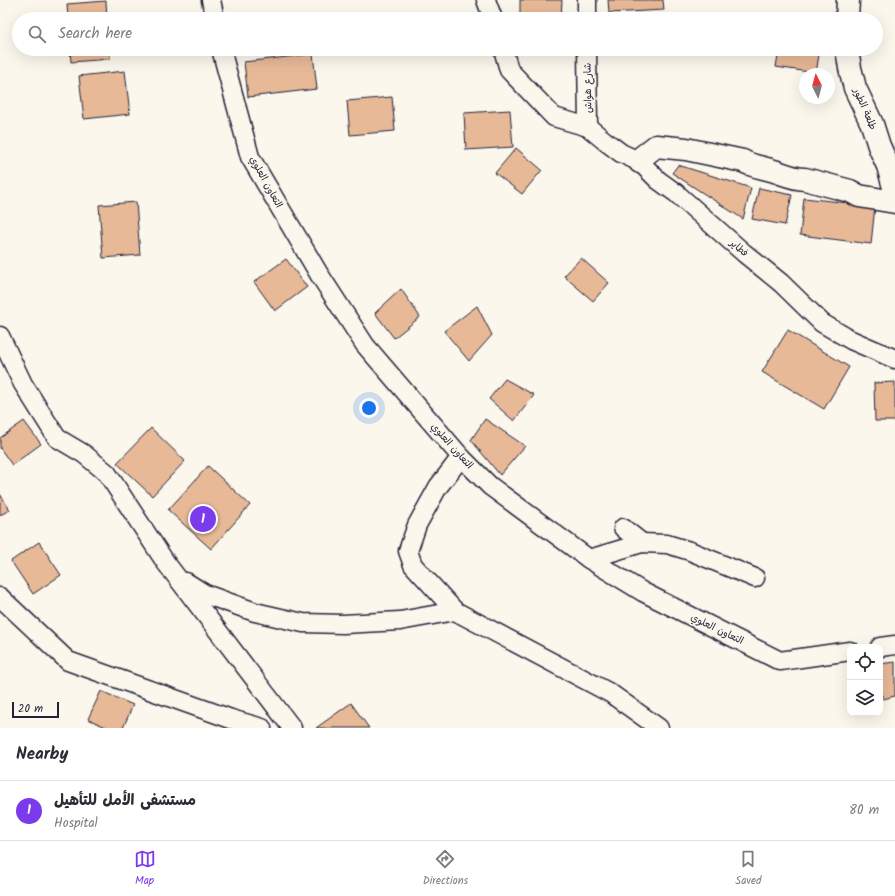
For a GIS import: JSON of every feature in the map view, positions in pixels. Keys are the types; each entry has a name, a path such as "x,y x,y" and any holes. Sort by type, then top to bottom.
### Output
{"street":[{"path":"211,0 214,12"},
{"path":"486,0 490,12"},
{"path":"494,12 497,0"},
{"path":"587,0 587,12"},
{"path":"847,12 848,0"},
{"name":"التعاون العلوي","path":"223,56 250,157 319,274 365,345 461,457 490,486 589,559 643,592 780,661 847,651"},
{"path":"504,56 509,70 554,117 588,127"},
{"name":"شارع هواش","path":"587,56 588,127"},
{"name":"طلعة الطور","path":"848,56 855,88 872,124 878,146 888,166 895,191"},
{"name":"فطاير","path":"588,127 621,153 640,162 658,180 676,193 744,253 781,283 822,323 851,340 895,358"},
{"path":"640,162 642,158 656,146 686,148 743,161 799,179 805,179 850,191 859,196 895,202"},
{"path":"0,336 23,384 57,438 84,454 107,472 177,577 292,728"},
{"path":"461,457 438,487 417,525 408,551 413,565 455,611 610,693 659,728"},
{"path":"623,528 642,543"},
{"path":"589,559 642,543 667,544 690,551 755,578"},
{"path":"177,577 205,594 255,612 303,623 343,624 400,621 455,611"},
{"path":"0,598 68,661 231,719 262,728"},
{"path":"883,647 895,645"}],"building":[{"path":"520,0 562,0 561,12 520,12"},
{"path":"608,0 663,0 664,10 609,12"},
{"path":"106,1 107,12 68,12 67,4"},
{"path":"71,56 110,56 110,59 71,62"},
{"path":"296,56 313,56 317,89 248,97 244,62"},
{"path":"778,56 819,56 817,68 799,68 799,70 776,67"},
{"path":"125,71 130,114 84,119 79,76"},
{"path":"392,97 395,131 350,135 347,101"},
{"path":"510,110 513,147 466,150 464,113"},
{"path":"516,148 542,170 522,194 495,173"},
{"path":"678,165 751,188 743,219 672,173"},
{"path":"759,188 792,195 785,225 752,219"},
{"path":"804,198 875,206 871,244 800,235"},
{"path":"136,202 140,255 103,258 99,205"},
{"path":"581,258 609,283 593,301 564,276"},
{"path":"286,259 307,287 275,311 254,282"},
{"path":"401,289 420,317 394,338 375,313"},
{"path":"477,306 492,335 469,361 444,331"},
{"path":"788,330 849,367 824,409 762,372"},
{"path":"505,379 534,395 514,421 489,399"},
{"path":"895,382 895,421 875,421 874,383"},
{"path":"485,419 525,446 500,475 471,440"},
{"path":"24,421 41,444 12,465 0,448 0,438"},
{"path":"151,428 185,461 152,496 117,463"},
{"path":"208,466 250,505 211,549 168,510"},
{"path":"0,494 10,510 0,515"},
{"path":"39,542 61,575 33,594 11,561"},
{"path":"895,662 895,696 883,699 883,680 883,664"},
{"path":"101,691 133,705 123,728 108,728 88,719"},
{"path":"351,703 369,728 316,728"}],"place":[{"name":"مستشفى الأمل للتأهيل","path":"203,519"}]}
